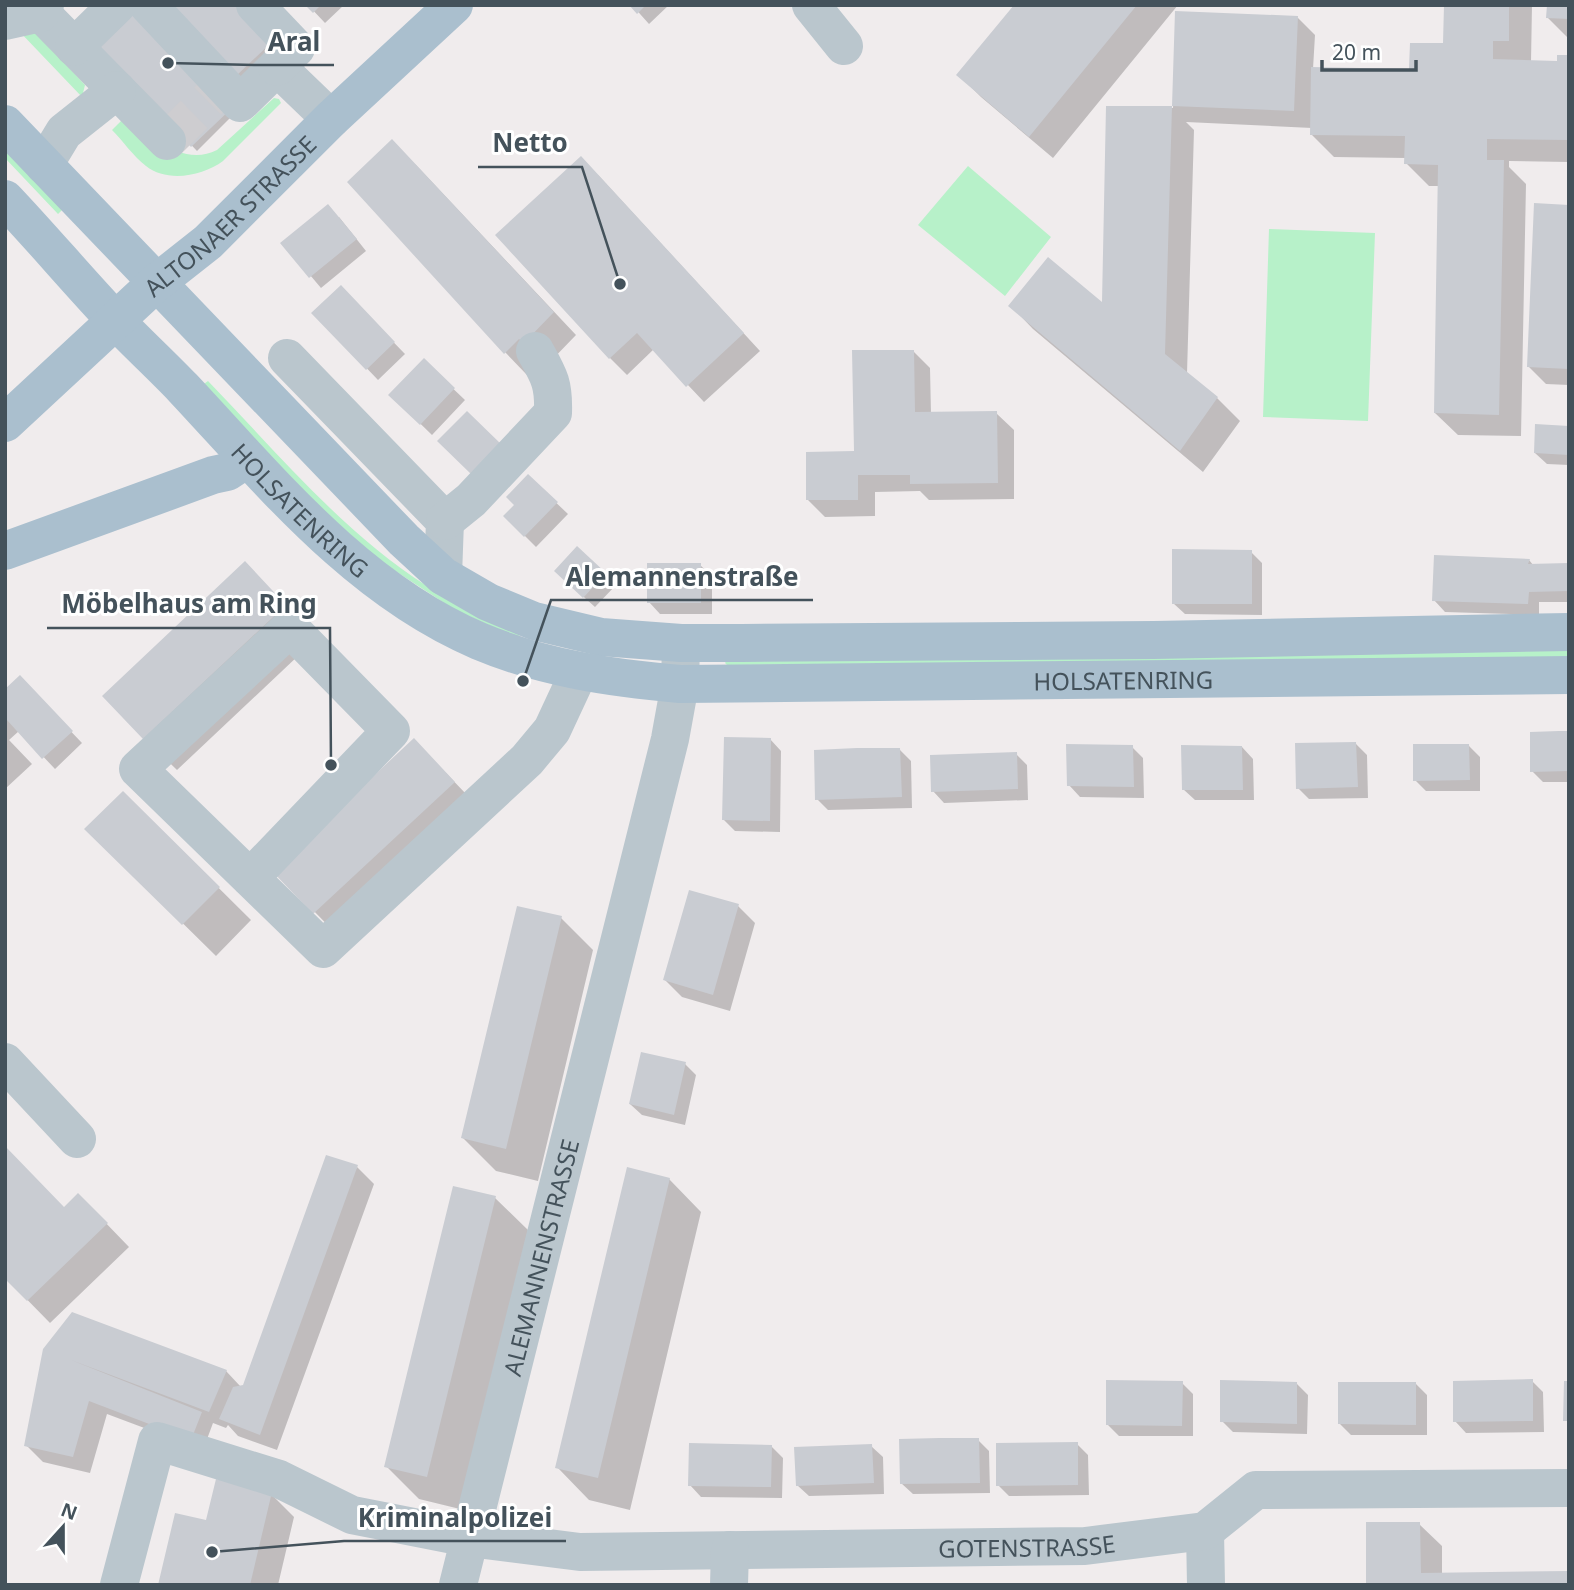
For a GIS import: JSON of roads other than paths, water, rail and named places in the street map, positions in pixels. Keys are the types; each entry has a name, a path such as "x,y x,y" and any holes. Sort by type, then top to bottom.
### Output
{"main road":[{"name":"ALTONAER STRASSE","path":"5,423 156,283 208,243 331,119 454,5"},
{"name":"HOLSATENRING","path":"5,124 362,499 443,576 488,603 534,621 601,637 681,643 1154,640 1569,632"},
{"name":"HOLSATENRING","path":"5,199 116,321 320,532 380,583 428,615 478,640 520,656 579,671 680,684 1569,675"},
{"path":"5,551 227,472 247,459"}],"street":[{"path":"74,47 117,5"},
{"path":"148,5 240,103 296,48 255,5"},
{"path":"811,5 844,46"},
{"path":"30,13 74,47 167,141"},
{"path":"277,67 331,119"},
{"path":"44,165 64,132 117,90"},
{"path":"443,576 446,521 471,500 553,413 554,390 534,351"},
{"path":"288,358 446,521"},
{"path":"250,878 391,731 289,628 138,769 250,878 323,949 527,760 552,730 579,671"},
{"path":"680,684 681,643"},
{"name":"ALEMANNENSTRASSE","path":"458,1585 670,739 680,684"},
{"path":"5,1062 77,1139"},
{"name":"GOTENSTRASSE","path":"119,1585 157,1441 289,1483 352,1515 470,1538 729,1567 1085,1546 1205,1531"},
{"path":"1206,1585 1205,1531 1256,1490 1569,1488"}],"tunnel":[{"path":"167,141 224,85"}],"place":[{"name":"Aral","path":"168,63"},
{"name":"Netto","path":"620,284"},
{"name":"Alemannenstraße","path":"523,681"},
{"name":"Möbelhaus am Ring","path":"331,765"},
{"name":"Kriminalpolizei","path":"212,1552"}]}
